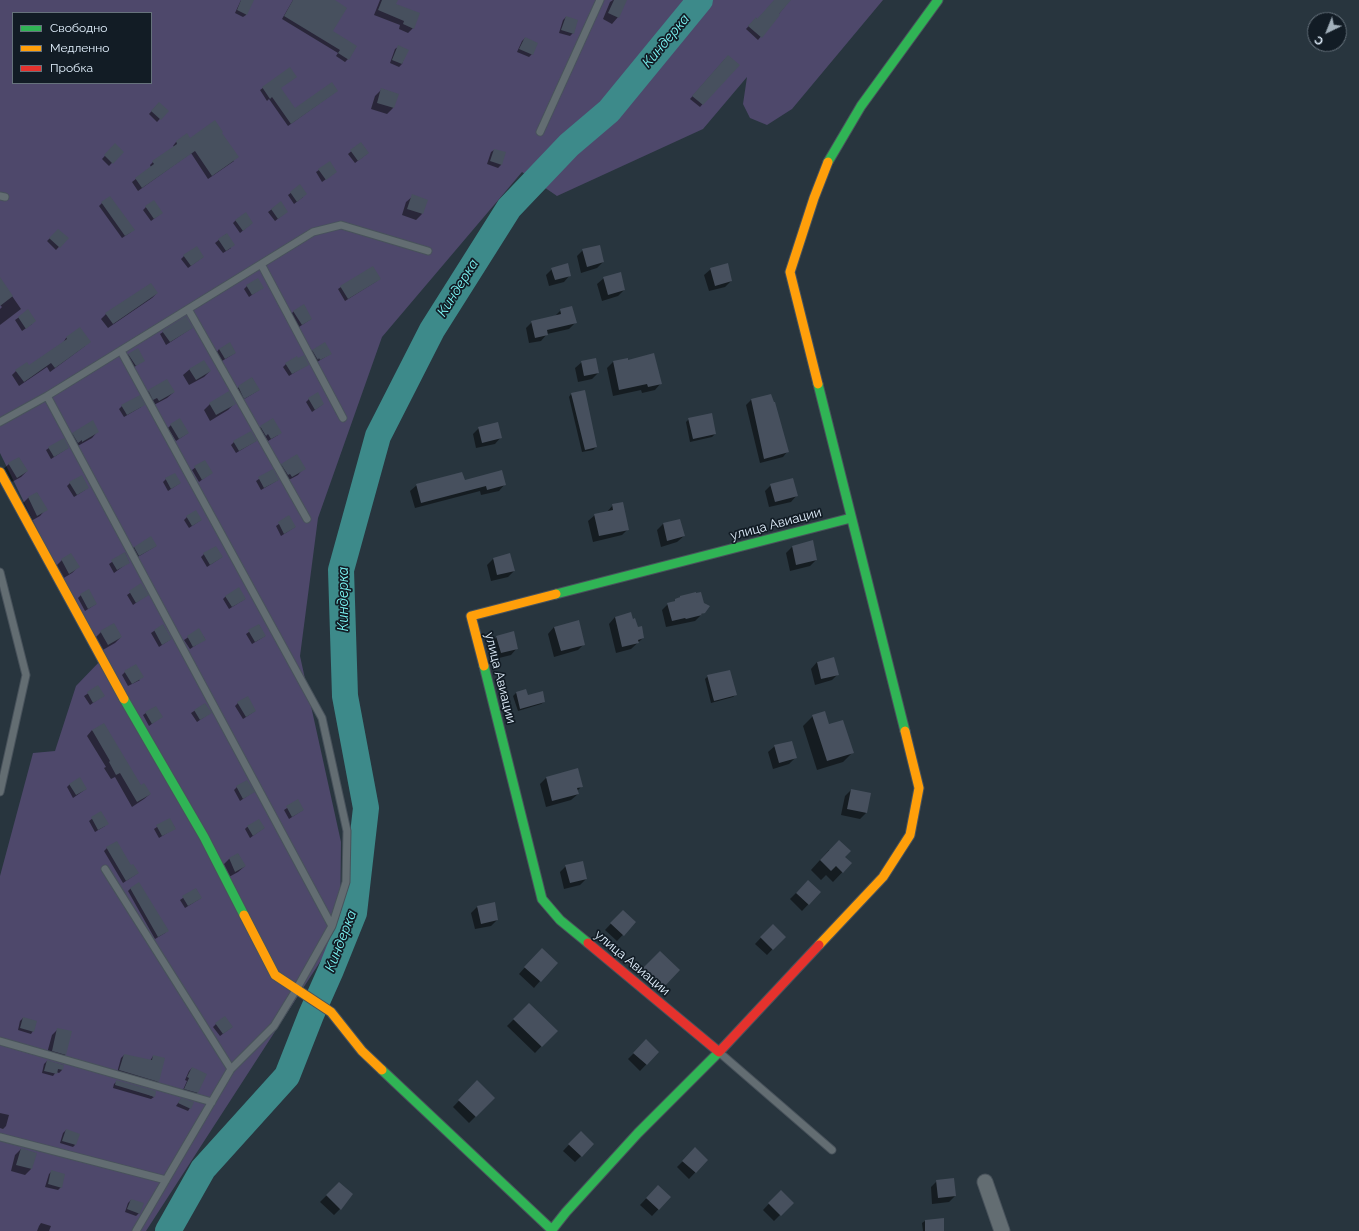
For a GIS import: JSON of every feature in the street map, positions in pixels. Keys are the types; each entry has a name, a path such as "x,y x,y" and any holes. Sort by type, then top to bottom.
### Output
{"street":[{"path":"0,472 122,698 204,837 275,974 296,990 331,1012 362,1051 551,1230 638,1133 719,1052 883,878 910,835 919,788 790,272 814,198 830,157 861,106 938,0"},
{"name":"улица Авиации","path":"719,1052 560,920 542,899 471,616 852,518"},
{"path":"985,1182 1002,1231"}],"lane":[{"path":"540,132 600,0"},
{"path":"0,422 47,396 313,232 341,225 428,252"},
{"path":"261,264 343,418"},
{"path":"188,309 307,519"},
{"path":"121,351 322,718 347,831 346,882 332,926 274,1026 231,1069 136,1231"},
{"path":"47,396 332,926"},
{"path":"0,572 26,675 0,792"},
{"path":"105,869 231,1069"},
{"path":"0,1041 212,1102"},
{"path":"719,1052 832,1150"},
{"path":"0,1136 166,1180"}],"shaded area":[{"path":"0,0 883,0 792,109 767,125 750,118 743,104 747,77 703,129 557,196 522,172 382,337 318,518 300,656 341,842 340,931 146,1231 0,1231 0,876 33,753 55,751 76,686 101,660 0,453"}],"building":[{"path":"241,0 254,0 247,15 237,10"},
{"path":"293,0 335,0 347,8 333,31 357,46 349,60 338,53 340,50 284,16"},
{"path":"382,0 398,0 396,4 420,13 414,29 403,24 404,21 378,10"},
{"path":"614,0 627,0 619,18 608,13"},
{"path":"774,0 791,0 762,38 748,26 756,17 757,19"},
{"path":"566,16 578,20 574,34 561,30"},
{"path":"525,37 538,43 533,55 519,49"},
{"path":"398,45 409,50 402,64 392,60"},
{"path":"728,55 740,65 703,105 692,96"},
{"path":"290,67 297,77 281,88 295,108 332,82 338,91 291,124 272,97 270,99 262,87"},
{"path":"381,88 399,94 394,108 377,103"},
{"path":"159,102 169,111 161,120 151,111"},
{"path":"215,120 223,132 222,133 239,157 212,176 195,151 142,188 135,178 154,164 152,161 177,144 176,141 187,133 190,138"},
{"path":"361,142 369,153 358,161 350,150"},
{"path":"115,143 124,152 113,164 104,155"},
{"path":"494,149 506,152 502,165 490,161"},
{"path":"330,161 337,172 326,180 318,169"},
{"path":"300,184 307,194 297,202 290,192"},
{"path":"412,194 428,200 423,214 407,209"},
{"path":"110,196 135,230 125,236 101,202"},
{"path":"154,200 163,213 154,219 145,206"},
{"path":"281,201 288,212 278,219 271,209"},
{"path":"246,212 253,223 243,231 235,220"},
{"path":"58,229 69,238 60,248 49,238"},
{"path":"227,233 235,245 226,251 218,239"},
{"path":"600,245 604,262 587,267 582,249"},
{"path":"197,246 204,257 191,266 183,255"},
{"path":"568,263 571,276 555,280 551,268"},
{"path":"728,263 732,281 715,286 710,268"},
{"path":"373,266 381,279 348,299 340,286"},
{"path":"621,272 625,290 608,295 603,277"},
{"path":"0,277 13,296 0,306"},
{"path":"258,278 264,288 252,295 246,285"},
{"path":"151,283 158,293 113,324 105,313"},
{"path":"304,304 312,319 302,325 293,311"},
{"path":"572,306 577,323 547,330 548,335 535,338 531,321 561,314 560,309"},
{"path":"28,309 36,321 26,329 18,317"},
{"path":"186,316 193,328 170,342 162,331"},
{"path":"80,327 91,342 55,368 51,363 24,382 15,370 27,362 29,365 67,339 66,337"},
{"path":"230,342 236,353 225,359 219,349"},
{"path":"325,342 332,354 320,360 319,358 318,360 312,350"},
{"path":"138,348 145,361 136,366 128,354"},
{"path":"654,353 662,384 648,387 647,384 619,390 613,361 628,358 628,360"},
{"path":"304,355 309,365 292,374 285,363 297,356 298,358"},
{"path":"596,358 599,373 584,376 581,361"},
{"path":"204,360 211,371 196,380 189,369"},
{"path":"252,377 260,390 244,399 238,386"},
{"path":"167,379 175,392 159,401 157,398 153,400 148,390"},
{"path":"585,390 597,447 585,450 571,393"},
{"path":"229,391 236,404 216,415 209,403"},
{"path":"318,392 324,404 315,410 308,398"},
{"path":"771,394 775,402 789,452 764,459 751,399"},
{"path":"140,395 145,405 127,415 121,405"},
{"path":"712,413 716,434 693,439 688,418"},
{"path":"180,418 189,433 179,439 170,424"},
{"path":"273,418 282,433 271,439 268,434 266,436 260,426"},
{"path":"93,420 99,432 78,443 72,433"},
{"path":"498,422 502,438 482,443 478,427"},
{"path":"251,431 257,441 239,451 233,441"},
{"path":"64,438 69,448 54,457 48,447"},
{"path":"297,454 306,469 292,477 290,474 288,475 281,464"},
{"path":"19,457 28,471 17,478 8,463"},
{"path":"205,460 213,473 202,480 194,466"},
{"path":"273,469 279,480 264,488 258,477"},
{"path":"502,470 506,485 487,490 486,486 421,503 416,484 462,472 465,480"},
{"path":"175,473 181,483 171,489 165,478"},
{"path":"82,475 89,488 77,495 69,482"},
{"path":"793,478 798,496 775,502 770,484"},
{"path":"37,492 48,510 37,516 28,497"},
{"path":"623,502 629,530 599,536 594,514 613,510 612,504"},
{"path":"196,510 202,520 192,526 186,516"},
{"path":"289,515 296,527 284,534 278,522"},
{"path":"680,519 685,536 667,541 663,523"},
{"path":"151,536 157,546 139,556 134,547"},
{"path":"813,540 817,560 796,565 792,546"},
{"path":"216,546 223,557 210,565 203,553"},
{"path":"125,552 130,563 117,570 111,560"},
{"path":"71,553 80,567 69,574 61,559"},
{"path":"510,553 515,571 497,575 493,558"},
{"path":"141,583 149,595 136,603 129,591"},
{"path":"239,587 246,599 232,607 225,596"},
{"path":"89,589 97,604 88,609 80,594"},
{"path":"701,592 704,603 710,606 705,613 686,619 672,621 667,603 675,601 675,599 680,596"},
{"path":"631,612 638,627 642,626 644,638 638,640 639,643 622,647 615,617"},
{"path":"579,620 585,645 561,651 554,627"},
{"path":"114,623 122,637 108,645 100,631"},
{"path":"163,624 172,639 162,645 154,630"},
{"path":"259,624 266,636 255,642 248,630"},
{"path":"199,628 206,640 193,647 187,636"},
{"path":"514,631 518,649 501,653 496,636"},
{"path":"834,657 839,675 821,679 817,662"},
{"path":"136,664 144,677 132,684 124,671"},
{"path":"730,670 737,695 714,701 707,675"},
{"path":"98,685 105,696 93,703 87,692"},
{"path":"526,689 528,695 543,691 545,702 520,709 516,692"},
{"path":"248,696 256,711 246,717 237,702"},
{"path":"205,703 212,713 200,720 194,710"},
{"path":"156,706 163,717 152,724 145,712"},
{"path":"825,711 829,724 843,720 854,753 827,761 812,715"},
{"path":"104,723 141,785 144,783 151,794 137,802 120,773 116,775 109,762 110,761 92,730"},
{"path":"792,741 797,758 779,763 774,745"},
{"path":"578,768 583,787 577,788 579,794 552,801 546,777"},
{"path":"80,777 87,789 76,795 69,784"},
{"path":"247,780 255,792 243,799 236,786"},
{"path":"851,789 871,793 867,813 847,809"},
{"path":"298,799 304,810 292,817 286,806"},
{"path":"101,811 109,824 98,830 91,817"},
{"path":"170,818 176,829 162,836 156,825"},
{"path":"259,819 265,828 253,836 247,826"},
{"path":"839,840 851,851 845,857 852,863 843,873 836,866 831,871 820,860"},
{"path":"117,841 131,865 133,864 139,873 126,881 106,847"},
{"path":"238,853 246,866 235,872 229,858"},
{"path":"583,861 587,879 570,883 565,865"},
{"path":"808,880 821,892 809,905 796,893"},
{"path":"139,882 169,931 158,937 130,888"},
{"path":"196,888 202,898 188,906 182,896"},
{"path":"495,902 498,920 481,924 477,906"},
{"path":"623,910 636,922 624,936 610,923"},
{"path":"773,924 786,937 773,950 760,937"},
{"path":"542,948 558,963 541,982 524,967"},
{"path":"660,951 680,970 664,987 643,968"},
{"path":"529,1003 558,1031 542,1047 513,1019"},
{"path":"225,1016 233,1027 223,1034 215,1023"},
{"path":"23,1017 37,1021 34,1032 20,1028"},
{"path":"57,1028 72,1031 66,1055 52,1051"},
{"path":"646,1039 659,1052 647,1065 633,1053"},
{"path":"124,1054 152,1060 153,1055 165,1058 159,1082 119,1070"},
{"path":"47,1060 64,1065 63,1070 58,1069 57,1074 44,1071"},
{"path":"192,1067 207,1074 198,1093 184,1089 189,1078 187,1077"},
{"path":"116,1080 156,1091 155,1097 115,1085"},
{"path":"477,1080 495,1098 476,1117 458,1100"},
{"path":"181,1098 194,1102 191,1109 178,1103"},
{"path":"66,1129 80,1134 76,1145 62,1141"},
{"path":"581,1131 594,1144 582,1157 568,1144"},
{"path":"695,1147 708,1160 696,1173 682,1161"},
{"path":"21,1148 37,1153 32,1169 16,1165"},
{"path":"51,1170 65,1174 62,1188 48,1184"},
{"path":"954,1178 956,1196 938,1198 936,1180"},
{"path":"339,1182 353,1194 341,1210 326,1195"},
{"path":"658,1185 671,1197 659,1210 646,1198"},
{"path":"781,1190 794,1203 781,1216 768,1203"},
{"path":"131,1199 144,1203 140,1214 127,1209"},
{"path":"944,1218 944,1231 925,1231 925,1220"}],"waterway":[{"name":"Киндерка","path":"168,1231 203,1169 287,1076 354,913 366,808 345,696 341,570 378,436 432,330 509,208 569,145 609,111 700,0"}],"traffic: fast":[{"path":"828,162 861,106 938,0"},
{"path":"818,384 905,731"},
{"path":"556,594 851,518"},
{"path":"484,666 542,899 560,920 588,943"},
{"path":"124,699 204,837 244,915"},
{"path":"551,1231 566,1212 638,1133 720,1051"},
{"path":"382,1070 552,1230"}],"traffic: slow":[{"path":"818,384 790,272 814,198 828,162"},
{"path":"0,472 124,699"},
{"path":"484,666 471,616 556,594"},
{"path":"819,945 883,877 910,835 919,788 905,731"},
{"path":"244,915 275,975 331,1012 362,1051 382,1070"}],"traffic: jam":[{"path":"588,943 719,1052"},
{"path":"720,1051 819,945"}]}
